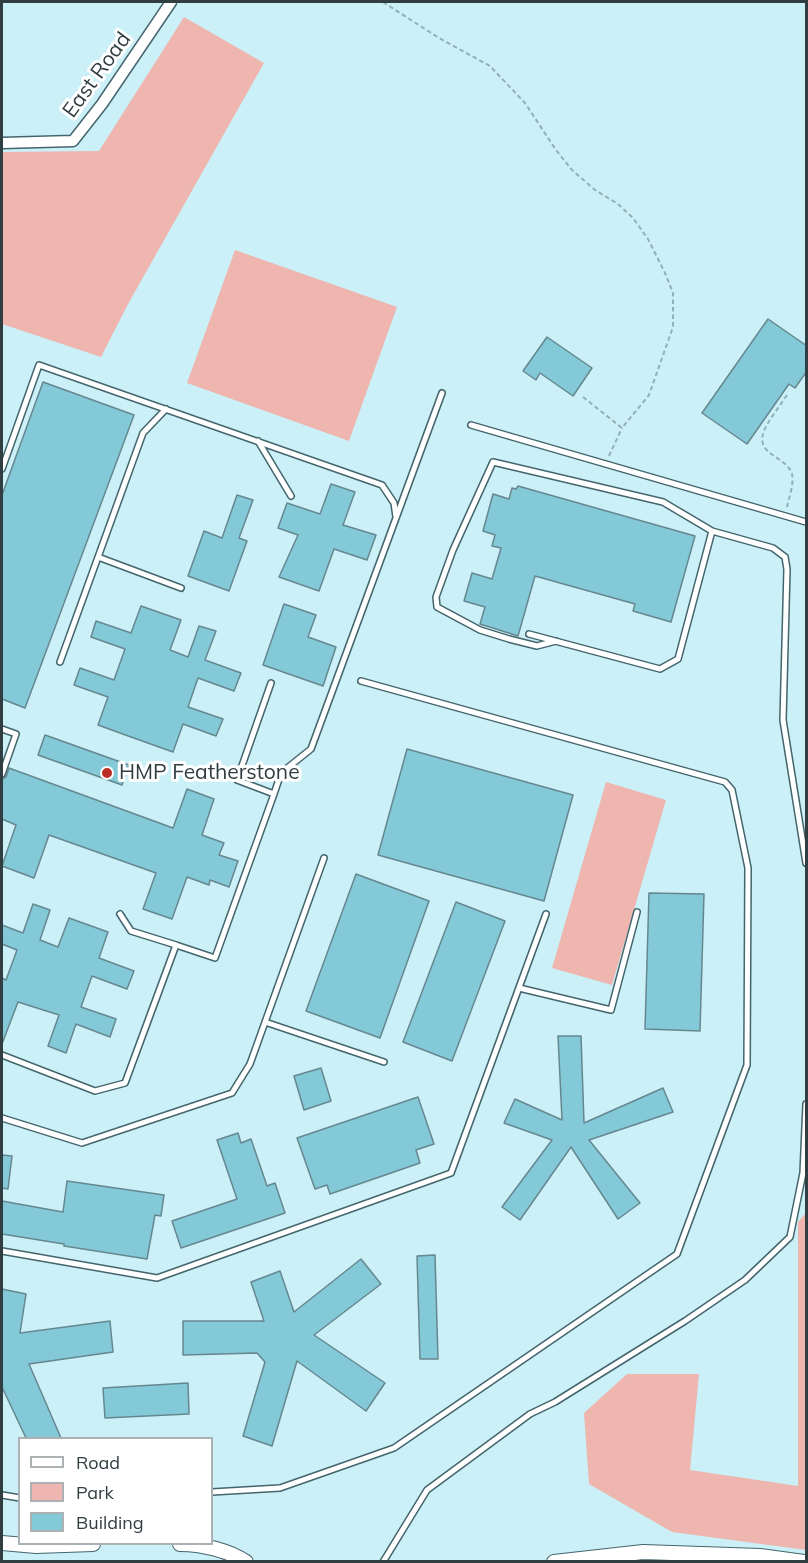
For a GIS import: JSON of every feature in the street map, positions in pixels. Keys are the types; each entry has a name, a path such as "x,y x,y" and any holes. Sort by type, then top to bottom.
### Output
{"street":[{"name":"East Road","path":"2,143 73,141 102,104 171,2"},
{"path":"2,1543 18,1544"},
{"path":"25,1545 64,1545"},
{"path":"198,1545 239,1557 246,1562"},
{"path":"554,1562 643,1552 760,1556 804,1562"}],"lane":[{"path":"2,469 39,365 382,485 394,503 396,519"},
{"path":"120,914 131,931 215,958 281,772 310,749 442,393"},
{"path":"60,662 143,433 166,409"},
{"path":"471,424 807,522"},
{"path":"258,441 291,496"},
{"path":"556,641 537,646 509,639 480,630 437,607 436,597 453,550 493,462 663,502 712,531 773,548 785,557 787,569 783,720 807,863"},
{"path":"529,634 660,669 678,659 712,531"},
{"path":"98,557 181,588"},
{"path":"213,1492 280,1488 394,1448 677,1254 747,1065 748,868 732,790 725,782 361,681"},
{"path":"272,683 237,780 274,794"},
{"path":"2,729 16,734 2,774"},
{"path":"2,1118 82,1143 232,1093 250,1064 324,858"},
{"path":"519,988 611,1010 637,912"},
{"path":"2,1251 157,1278 451,1173 546,914"},
{"path":"2,1055 95,1091 125,1083 176,945"},
{"path":"265,1022 384,1062"},
{"path":"383,1562 427,1490 530,1414 555,1402 685,1321 745,1280 790,1237 803,1173 807,1104"},
{"path":"2,1495 18,1498"}],"path":[{"path":"382,2 438,38 490,66 525,103 572,170 633,218 648,239 665,273 673,293 673,327 649,395 622,428 606,464"},
{"path":"785,516 792,485 792,474 762,442 763,432 788,393"},
{"path":"583,397 622,428"}],"green space":[{"path":"184,17 264,63 128,304 101,357 2,324 2,152 99,151"},
{"path":"235,250 397,307 349,441 187,383"},
{"path":"606,782 666,800 612,985 552,968"},
{"path":"806,1213 806,1550 672,1532 589,1484 584,1413 627,1374 699,1374 690,1470 798,1486 798,1222"}],"building":[{"path":"768,319 807,346 807,371 795,388 789,384 747,444 702,413"},
{"path":"547,337 592,368 573,396 540,373 536,380 523,371"},
{"path":"43,382 134,415 25,708 2,699 2,495"},
{"path":"331,484 355,492 343,525 376,535 367,560 334,549 319,591 279,577 298,535 278,528 287,503 320,514"},
{"path":"518,486 695,536 671,622 633,611 635,604 535,576 518,636 480,624 485,607 464,601 472,573 492,579 501,548 492,546 495,535 483,531 493,494 509,499 512,488 516,489"},
{"path":"237,495 253,500 239,538 247,541 229,591 188,576 204,531 222,538"},
{"path":"284,604 316,615 308,637 336,647 323,686 263,665"},
{"path":"141,606 181,620 170,650 188,657 199,626 216,631 205,660 241,673 234,691 198,678 188,707 223,719 216,736 183,724 173,752 131,737 98,725 108,697 74,685 80,668 114,680 125,649 91,637 96,621 131,633"},
{"path":"45,735 129,765 122,785 38,755"},
{"path":"407,749 573,795 544,901 378,855"},
{"path":"9,768 173,828 187,789 214,799 202,835 224,843 219,855 238,861 229,887 210,880 209,885 187,877 172,919 143,909 156,873 49,835 34,878 2,866 16,825 2,819 2,779 6,777"},
{"path":"356,874 429,901 380,1038 306,1011"},
{"path":"649,893 704,894 700,1031 645,1029"},
{"path":"456,902 505,921 452,1061 403,1042"},
{"path":"33,904 50,910 40,940 58,947 69,918 108,932 99,958 134,971 127,989 92,976 81,1007 116,1019 110,1037 76,1024 66,1053 48,1046 59,1015 18,1002 2,1044 2,978 6,980 17,950 2,944 2,925 23,933"},
{"path":"558,1036 581,1036 584,1123 663,1088 673,1112 589,1140 640,1203 618,1219 571,1147 520,1220 502,1207 552,1140 504,1123 515,1099 562,1120"},
{"path":"321,1068 331,1101 304,1110 294,1076"},
{"path":"418,1097 434,1144 416,1150 420,1163 330,1194 327,1185 315,1189 297,1138"},
{"path":"238,1133 241,1143 251,1139 267,1186 275,1183 285,1213 181,1248 172,1221 237,1199 217,1140"},
{"path":"2,1155 12,1156 8,1189 2,1188"},
{"path":"67,1181 164,1195 161,1216 155,1215 147,1259 2,1234 2,1201 63,1212"},
{"path":"435,1255 438,1359 420,1359 417,1256"},
{"path":"361,1259 381,1284 314,1335 385,1383 366,1411 297,1361 272,1446 243,1436 265,1362 257,1353 183,1355 183,1321 264,1321 251,1282 280,1271 294,1312"},
{"path":"2,1289 26,1294 20,1333 110,1321 113,1352 29,1364 61,1437 26,1437 2,1387"},
{"path":"188,1383 189,1414 105,1418 103,1388"}],"place":[{"name":"HMP Featherstone","path":"107,773"}]}
